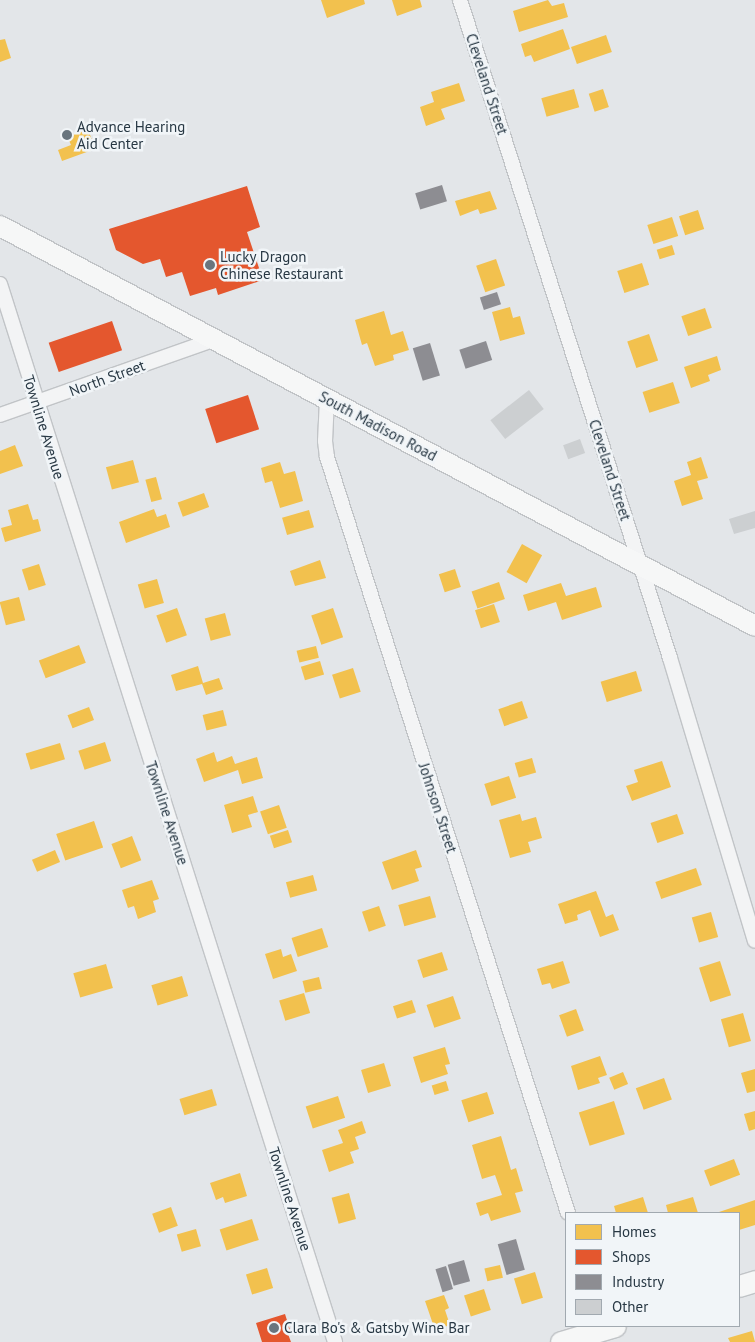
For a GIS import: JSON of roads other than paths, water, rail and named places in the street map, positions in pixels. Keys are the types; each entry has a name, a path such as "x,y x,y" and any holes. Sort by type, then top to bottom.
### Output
{"main road":[{"name":"South Madison Road","path":"0,226 755,626"},
{"path":"740,1286 755,1281"},
{"path":"561,1342 608,1331"}],"street":[{"name":"Cleveland Street","path":"460,0 640,565 755,941"},
{"name":"Townline Avenue","path":"0,284 36,403 335,1342"},
{"name":"North Street","path":"0,415 213,340"},
{"name":"Johnson Street","path":"327,399 325,441 332,474 568,1212"}],"place":[{"name":"Advance Hearing Aid Center","path":"67,135"},
{"name":"Lucky Dragon Chinese Restaurant","path":"210,265"},
{"name":"Clara Bo's & Gatsby Wine Bar","path":"274,1328"}]}
